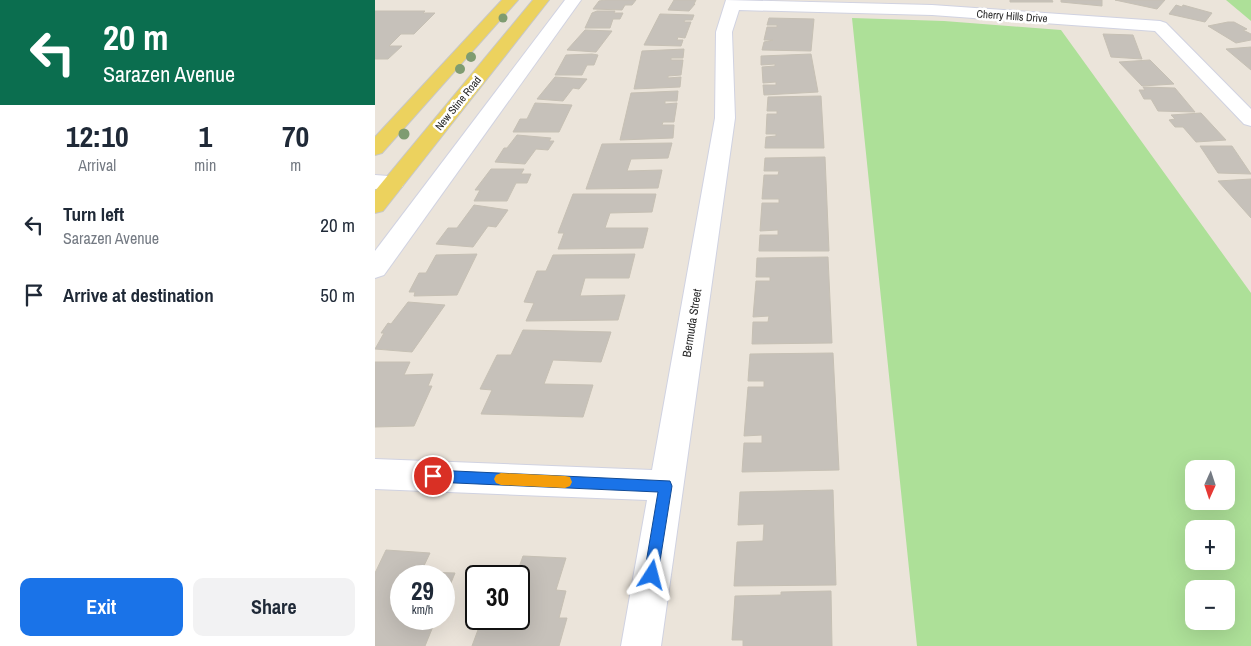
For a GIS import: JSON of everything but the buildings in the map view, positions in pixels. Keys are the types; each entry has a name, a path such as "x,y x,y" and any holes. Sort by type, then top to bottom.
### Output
{"main road":[{"path":"375,149 509,0"},
{"name":"New Stine Road","path":"375,206 385,182 541,0"}],"street":[{"path":"375,268 573,0"},
{"name":"Cherry Hills Drive","path":"733,2 932,10 1160,26 1251,120"},
{"name":"Bermuda Street","path":"641,646 725,118 724,32 733,2"},
{"path":"375,474 665,486"}],"green space":[{"path":"1226,0 1251,0 1251,21"},
{"path":"852,18 944,21 1061,30 1251,293 1251,646 917,646"}],"slow traffic":[{"path":"501,479 565,482"}],"route":[{"path":"433,476 665,486 652,575"}]}
